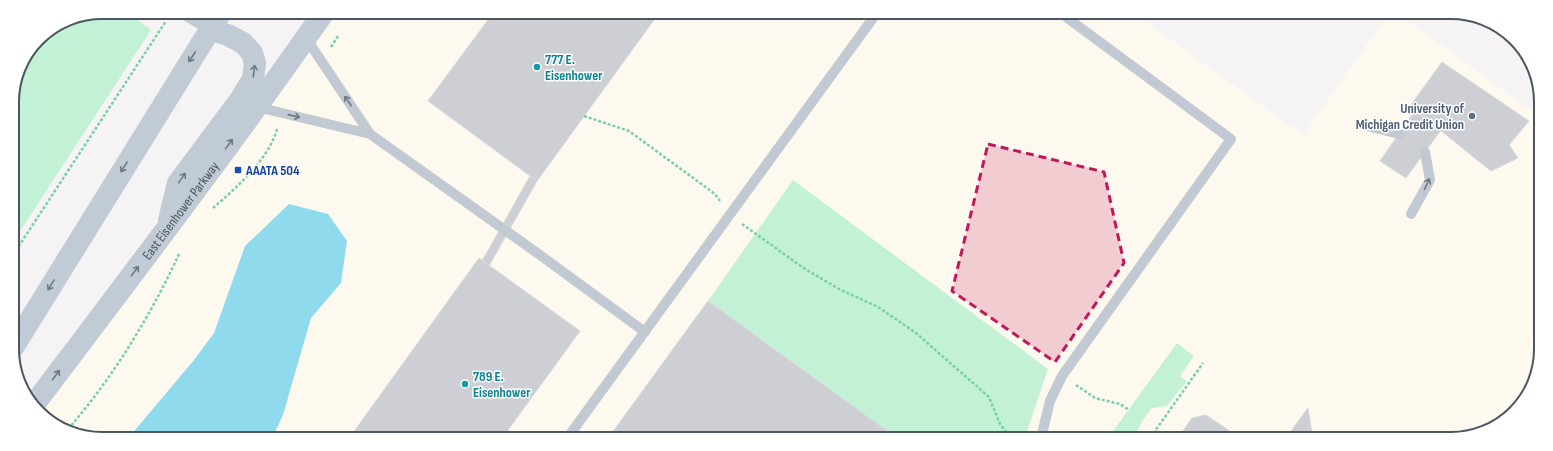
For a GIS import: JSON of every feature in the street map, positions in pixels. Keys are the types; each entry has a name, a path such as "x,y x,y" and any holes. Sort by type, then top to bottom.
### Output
{"main road":[{"name":"East Eisenhower Parkway","path":"37,401 167,229 257,107 319,19"},
{"path":"19,338 215,21 228,35 243,42 252,53 255,63 253,79 240,100 178,183 167,229"}],"lane":[{"path":"572,432 872,19"},
{"path":"1042,432 1050,401 1062,376 1231,138 1069,19"},
{"path":"306,38 370,134 645,332"},
{"path":"257,107 370,134"},
{"path":"1367,126 1400,134"},
{"path":"1411,214 1430,180 1425,152"}],"path":[{"path":"19,246 167,19"},
{"path":"208,212 228,195 268,150 274,140 284,113"},
{"path":"584,116 629,131 715,194 730,215 805,269 839,289 878,307 916,333 989,397 1000,424 1006,432"},
{"path":"71,426 84,412 150,312 182,248"},
{"path":"1157,432 1156,431 1203,363"},
{"path":"1062,376 1095,398 1120,404 1129,410"}],"highlighted area":[{"path":"988,144 1104,172 1124,263 1055,362 952,291"}],"shaded area":[{"path":"334,19 1142,19 1303,135 1385,19 1406,19 1534,112 1534,349 1531,371 1528,381 1510,408 1502,415 1488,423 1478,428 1468,430 1457,432 102,432 70,426 51,415 37,401"}],"green space":[{"path":"102,19 136,19 151,30 19,233 19,96 25,70 30,60 47,39 60,30 80,22"},
{"path":"793,180 1048,369 1027,432 889,432 708,301"},
{"path":"1177,343 1194,356 1180,376 1187,381 1167,406 1152,408 1144,418 1138,432 1112,432"}],"water":[{"path":"289,204 328,214 347,241 341,283 311,318 283,415 275,432 133,432 194,360 214,333 245,246"}],"building":[{"name":"777 E. Eisenhower","path":"489,19 655,19 537,181 428,101"},
{"name":"University of Michigan Credit Union","path":"1442,62 1529,121 1509,145 1518,158 1491,171 1410,106"},
{"path":"1415,111 1441,130 1406,178 1380,161"},
{"path":"530,176 537,181 489,266 482,261"},
{"name":"789 E. Eisenhower","path":"479,258 580,331 507,432 354,432"},
{"path":"708,301 889,432 613,432"},
{"path":"1308,408 1312,432 1291,432"},
{"path":"1206,415 1231,432 1182,432 1192,418"}],"place":[{"name":"777 E. Eisenhower","path":"537,67"},
{"name":"University of Michigan Credit Union","path":"1472,116"},
{"name":"AAATA 504","path":"238,170"},
{"name":"789 E. Eisenhower","path":"465,384"}]}
